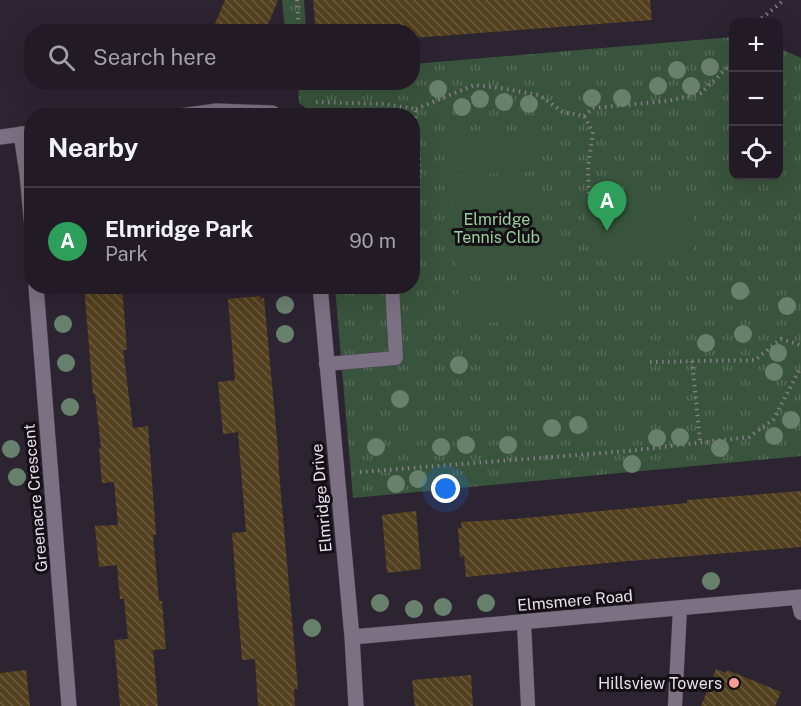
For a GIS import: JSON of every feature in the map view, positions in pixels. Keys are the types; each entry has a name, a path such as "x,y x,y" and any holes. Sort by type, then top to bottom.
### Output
{"street":[{"path":"0,137 24,133"},
{"name":"Greenacre Crescent","path":"37,294 69,706"},
{"name":"Elmridge Drive","path":"321,294 352,637 356,706"},
{"name":"Elmsmere Road","path":"352,637 799,597"}],"lane":[{"path":"326,364 396,358 392,294"},
{"path":"799,597 801,613"},
{"path":"675,706 680,608"},
{"path":"524,623 528,706"}],"path":[{"path":"297,0 298,24"},
{"path":"762,18 784,0"},
{"path":"584,116 593,108 668,102 701,93 729,66"},
{"path":"418,108 474,85 539,95 563,112 584,116 593,132 588,167 589,198"},
{"path":"316,102 384,104 410,108"},
{"path":"650,362 755,360 781,339 801,345"},
{"path":"692,361 700,442"},
{"path":"360,472 628,451 749,437 773,420 801,367"}],"green space":[{"path":"282,0 304,0 306,24 284,24"},
{"name":"Elmridge Tennis Club","path":"729,37 729,180 783,180 783,50 801,58 801,456 353,498 336,294 420,294 420,108 306,108 299,103 298,90 420,90 420,63"},
{"path":"533,131 536,171 451,176 449,137"},
{"path":"537,181 539,220 455,225 452,186"},
{"path":"691,195 694,253 589,257 585,200"},
{"path":"540,231 541,239 554,238 555,260 542,261 542,270 458,275 455,236"},
{"path":"543,280 544,289 557,288 558,310 545,311 546,319 461,325 460,316 447,317 446,295 459,294 458,286"}],"building":[{"path":"225,0 278,0 268,24 215,24"},
{"path":"313,0 650,0 652,20 420,37 420,24 315,24"},
{"path":"85,294 123,294 127,350 123,350 133,428 148,426 156,535 153,535 166,649 153,650 158,706 120,706 114,640 128,639 124,599 120,599 117,565 99,567 95,526 118,525 114,482 102,483 99,448 101,448 95,394 93,394"},
{"path":"260,296 260,299 264,298 279,460 298,689 294,689 295,706 258,706 255,659 242,660 232,533 246,532 238,432 223,434 218,382 235,380 228,299"},
{"path":"801,491 801,547 466,577 464,556 460,557 458,528 462,528 461,522 514,519 687,503 687,500"},
{"path":"416,511 421,569 387,573 382,515"},
{"name":"Hillsview Towers","path":"716,669 726,673 727,670 781,692 775,706 701,706"},
{"path":"26,670 30,706 0,706 0,673"},
{"path":"471,675 473,706 415,706 412,680"}],"place":[{"name":"Elmridge Park","path":"607,231"},
{"name":"Hillsview Towers","path":"734,683"}]}
